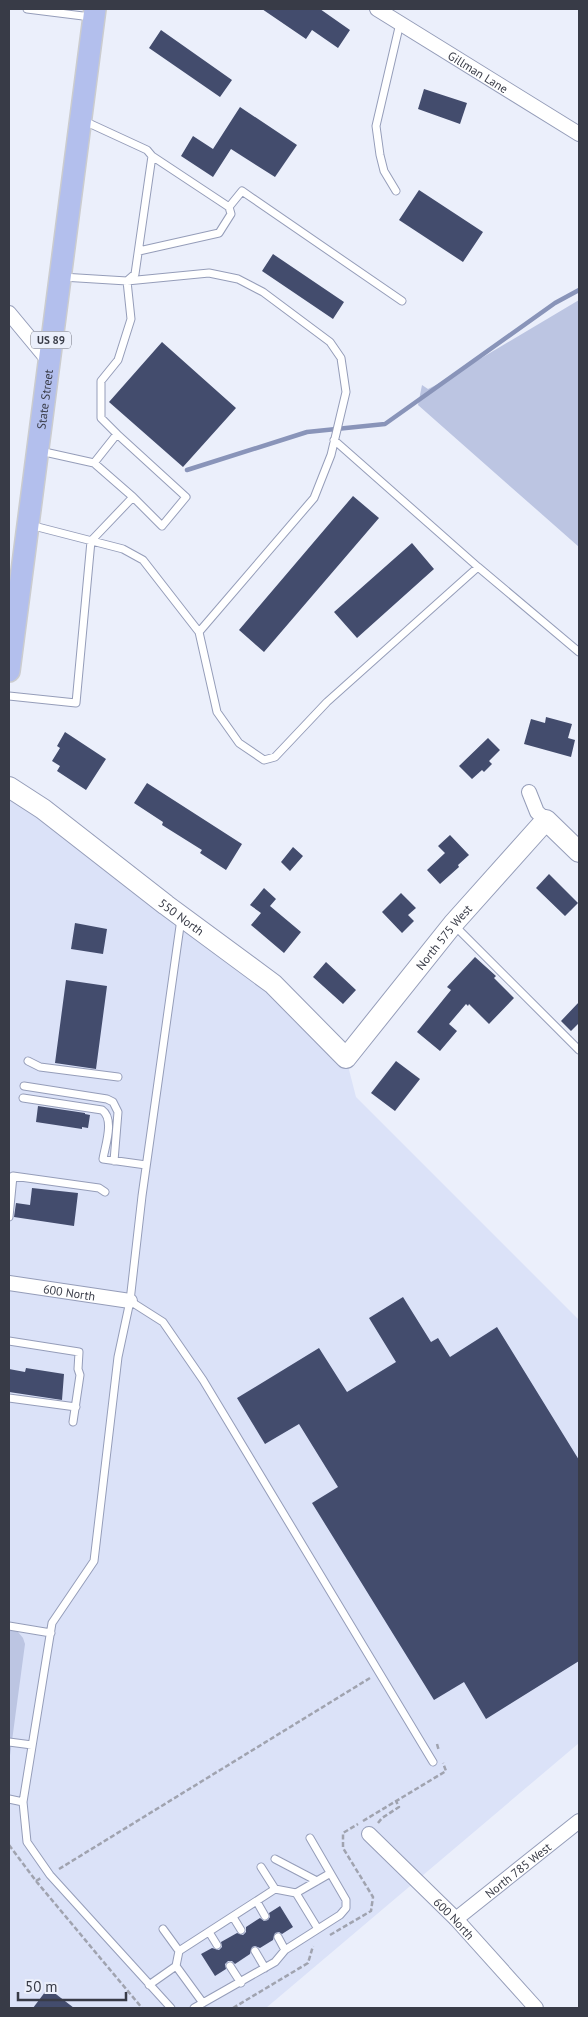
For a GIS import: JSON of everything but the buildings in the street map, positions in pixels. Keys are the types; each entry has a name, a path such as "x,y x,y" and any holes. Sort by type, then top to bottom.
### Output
{"main road":[{"name":"State Street","path":"9,670 11,634 28,524 94,13"}],"street":[{"name":"Gillman Lane","path":"377,9 579,134"},
{"path":"9,313 48,360"},
{"name":"550 North","path":"9,787 43,809 181,917 273,984 346,1058"},
{"path":"529,792 537,812 579,852"},
{"name":"North 575 West","path":"346,1058 453,924 546,820"},
{"name":"600 North","path":"9,1283 130,1301"},
{"name":"North 785 West","path":"456,1919 579,1821"},
{"name":"600 North","path":"369,1834 456,1919 536,2008"}],"lane":[{"path":"27,9 94,13"},
{"path":"396,191 384,170 376,126 400,23"},
{"path":"80,120 147,150 152,156 229,207 231,214 219,233 139,251"},
{"path":"127,281 135,274 152,156"},
{"path":"229,207 242,190 402,301"},
{"path":"60,277 127,281 209,273 238,279 263,292 330,342 341,358 346,392 331,455 314,498 199,632"},
{"path":"37,450 94,463 133,497 162,526 186,497 101,418 101,380 118,360 131,319 127,281"},
{"path":"94,463 117,434"},
{"path":"334,440 579,652"},
{"path":"9,696 76,703 91,540 133,497"},
{"path":"28,524 123,549 143,560 199,632 217,712 239,743 264,760 275,757 327,702 478,566"},
{"path":"171,2008 50,1875 27,1842 23,1802 52,1623 94,1561 118,1357 130,1301 146,1166 181,917"},
{"path":"453,924 579,1050"},
{"path":"28,1061 40,1067 118,1076"},
{"path":"24,1086 107,1099 113,1102 118,1112 114,1161"},
{"path":"23,1098 102,1110 109,1121 103,1160 146,1166"},
{"path":"9,1217 13,1176 99,1188 105,1192"},
{"path":"130,1301 164,1322 197,1372 433,1762"},
{"path":"9,1341 78,1352 80,1375 74,1422"},
{"path":"9,1398 76,1406"},
{"path":"9,1626 51,1633"},
{"path":"9,1742 32,1745"},
{"path":"9,1799 23,1802"},
{"path":"194,2008 265,1968 286,1950 340,1915 346,1908 346,1900 310,1838"},
{"path":"275,1859 317,1881"},
{"path":"261,1867 275,1889"},
{"path":"178,1951 275,1889 296,1893 330,1874"},
{"path":"296,1893 318,1929"},
{"path":"256,1902 265,1916"},
{"path":"233,1917 242,1930"},
{"path":"163,1929 178,1951 176,1966 203,2003"},
{"path":"209,1932 217,1945"},
{"path":"278,1937 286,1950"},
{"path":"255,1951 265,1968"},
{"path":"149,1985 176,1966"},
{"path":"230,1966 241,1983"}],"path":[{"path":"36,1881 50,1875 379,1672"},
{"path":"329,1936 371,1911 374,1898 343,1848 343,1833 446,1771 437,1744"},
{"path":"369,1834 382,1818 399,1807 396,1800"},
{"path":"9,1845 36,1881 142,2008"},
{"path":"233,2008 308,1963 312,1946 320,1941"}],"shaded area":[{"path":"579,300 579,547 418,405 422,385 428,389 436,385"},
{"path":"9,787 166,905 346,1058 356,1097 579,1320 579,1743 266,2008 9,2008"},
{"path":"9,1621 23,1638 25,1644 9,1763"}],"waterway":[{"path":"187,470 307,432 385,424 555,303 579,290"}]}
